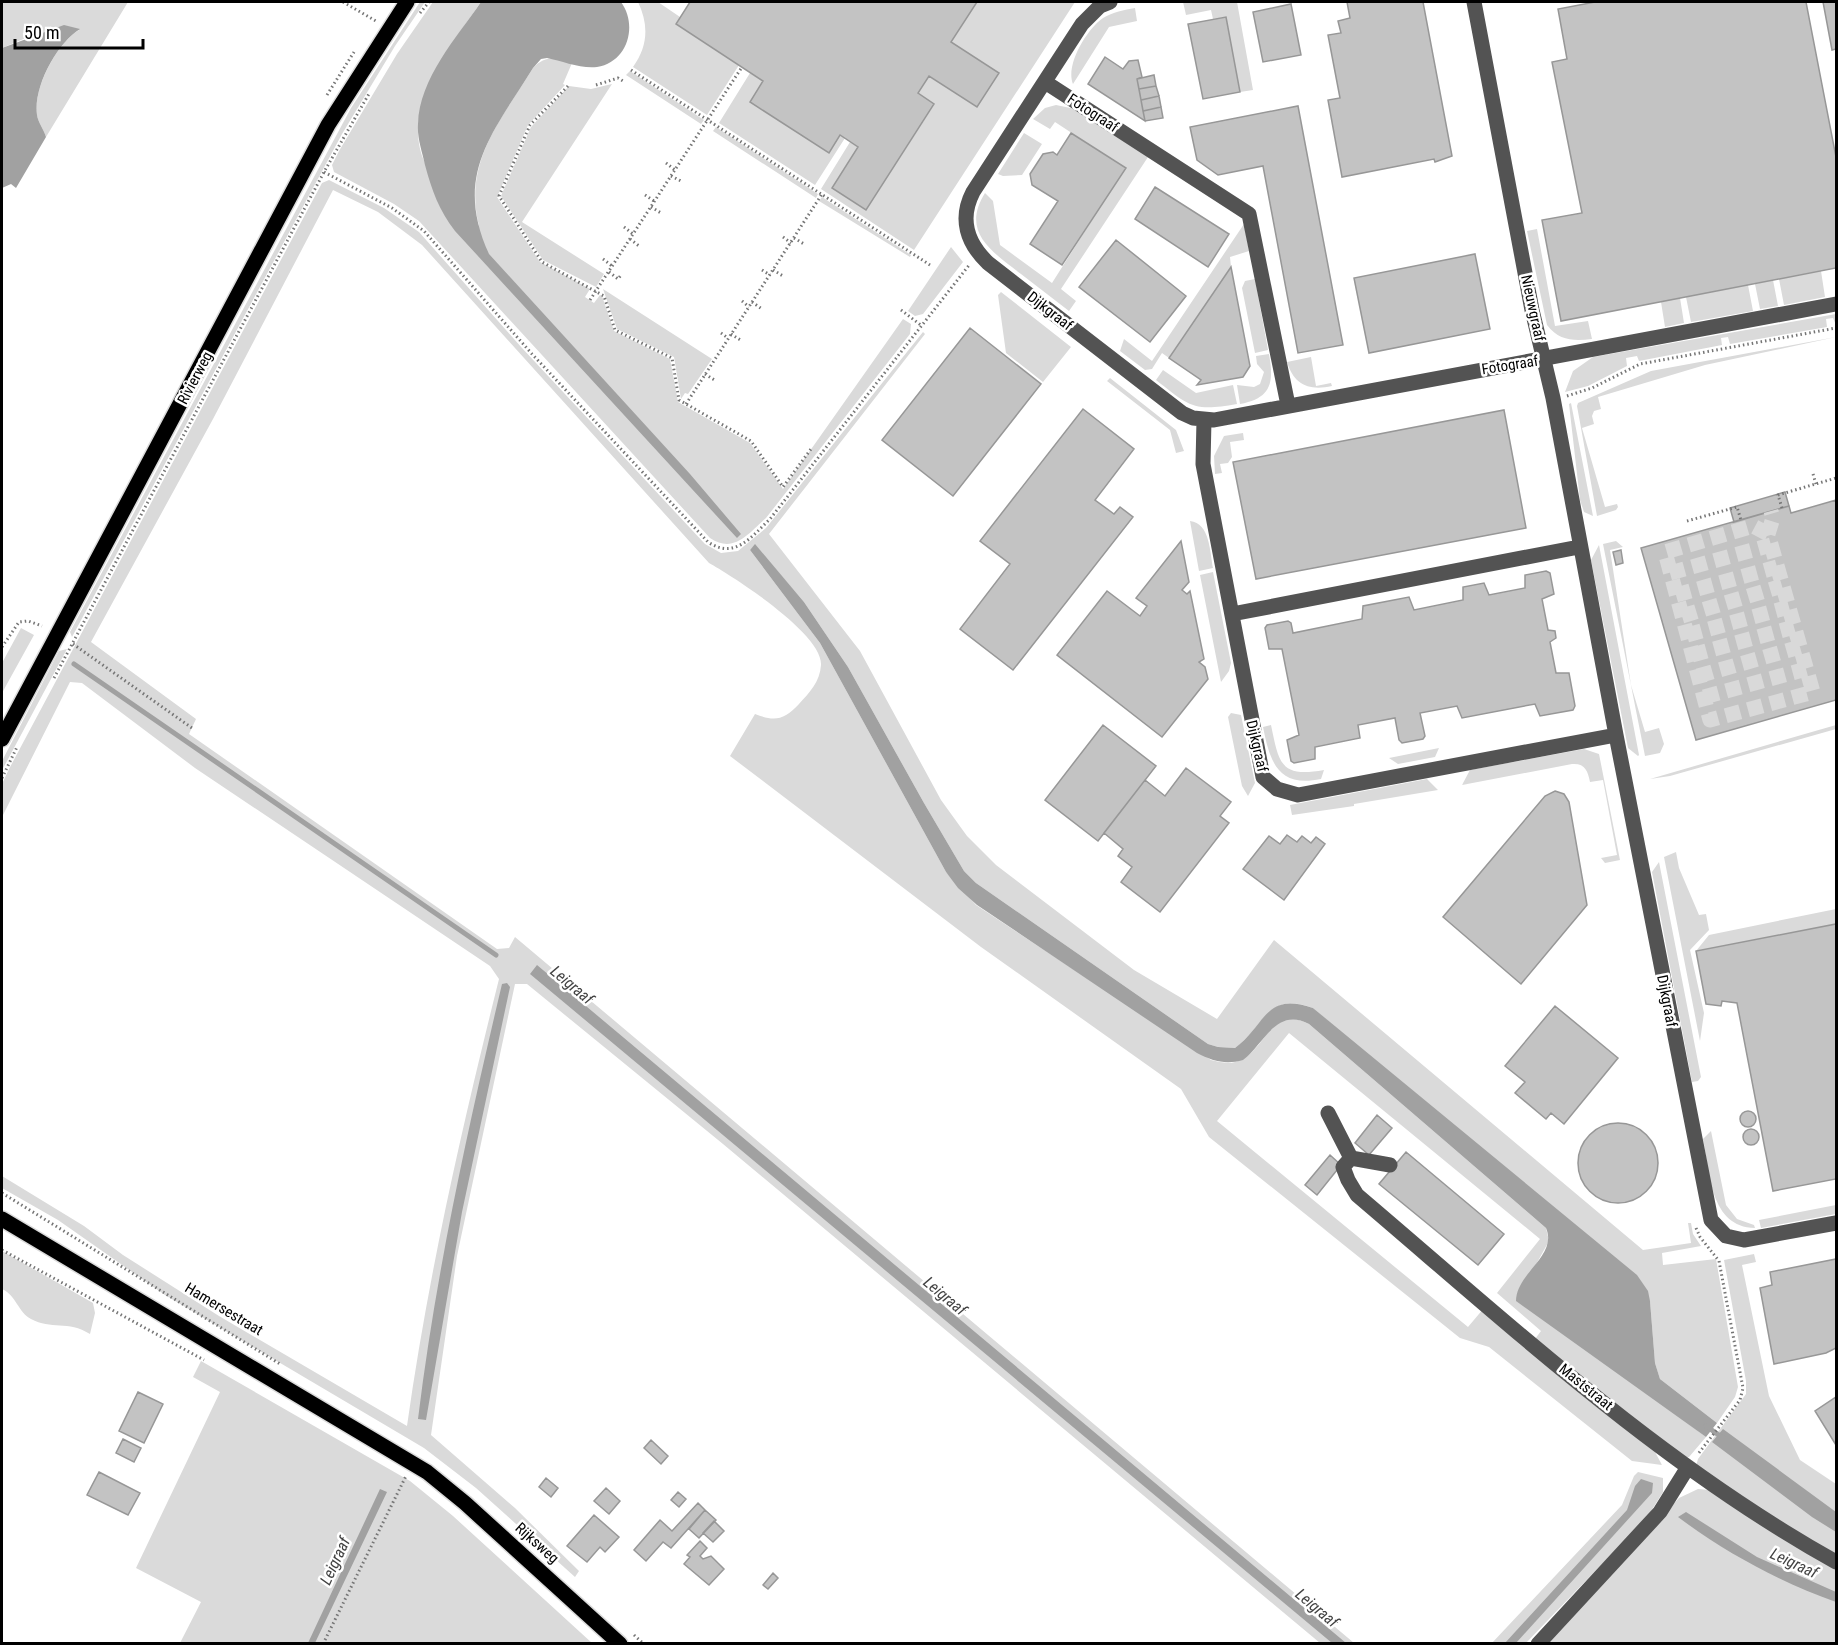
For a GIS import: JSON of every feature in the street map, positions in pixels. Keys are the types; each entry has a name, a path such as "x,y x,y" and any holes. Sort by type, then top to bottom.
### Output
{"main road":[{"name":"Rivierweg","path":"2,739 328,124 407,2"},
{"path":"2,1219 413,1462"},
{"name":"Rijksweg","path":"413,1462 465,1503 620,1644"}],"street":[{"name":"Dijkgraaf","path":"1110,2 1100,6 1082,24 968,201 965,220 971,244 978,253 1182,413 1204,420 1203,464 1260,768 1269,784 1287,794 1298,795 1616,735 1711,1220 1726,1236 1744,1240 1836,1223"},
{"name":"Nieuwgraaf","path":"1474,2 1544,357 1836,304"},
{"name":"Fotograaf","path":"1045,82 1249,214 1288,405"},
{"name":"Fotograaf","path":"1204,420 1544,357 1616,735"},
{"path":"1232,615 1579,547"},
{"path":"1328,1113 1351,1158 1390,1165"},
{"name":"Maststraat","path":"1351,1158 1343,1167 1358,1195 1487,1305 1654,1443 1836,1562"},
{"path":"1538,1644 1660,1512 1688,1467"}],"path":[{"path":"343,2 376,21"},
{"path":"417,19 429,2"},
{"path":"590,300 741,67"},
{"path":"631,70 930,265"},
{"path":"596,85 618,78 623,81"},
{"path":"567,86 530,125 499,196 542,262 604,296 615,330 672,358 679,400 751,441 783,487 811,448"},
{"name":"Rivierweg","path":"50,686 324,172 370,92"},
{"path":"666,163 675,170"},
{"path":"324,172 392,208 424,231 532,354 708,542 723,550 740,547 770,519 978,253"},
{"path":"671,176 681,181"},
{"path":"686,404 822,194"},
{"path":"645,195 654,201"},
{"path":"651,207 661,213"},
{"path":"624,227 633,234"},
{"path":"783,237 791,243"},
{"path":"794,238 804,244"},
{"path":"630,239 639,246"},
{"path":"603,259 612,266"},
{"path":"762,270 770,275"},
{"path":"773,270 783,276"},
{"path":"609,272 618,279 621,275"},
{"path":"741,301 749,307"},
{"path":"752,302 762,309"},
{"path":"901,310 922,326"},
{"path":"1553,398 1574,395 1592,388 1640,364 1836,328"},
{"path":"721,333 728,338"},
{"path":"731,334 742,341"},
{"path":"705,374 716,381"},
{"path":"1813,474 1816,484"},
{"path":"1782,508 1778,495 1836,478"},
{"path":"1688,520 1737,507 1741,520"},
{"path":"2,647 19,622 28,621 42,627"},
{"path":"57,636 73,644 192,728"},
{"path":"2,777 19,745"},
{"name":"Hamersestraat","path":"2,1193 285,1367"},
{"path":"2,1250 213,1365"},
{"path":"1704,1446 1740,1400 1743,1383 1719,1260"},
{"path":"323,1644 413,1462"}],"shaded area":[{"path":"2,2 128,2 46,137 37,115 39,92 55,55 79,30 33,35 2,48"},
{"path":"420,2 425,2 395,46 342,134 72,637 70,632 351,108"},
{"path":"433,2 481,2 444,57 432,78 424,99 419,121 419,142 429,170 479,226 475,203 476,182 488,142 498,124 537,64 551,58 572,63 563,84 565,85 528,125 497,197 540,262 590,289 585,297 594,303 600,295 602,296 614,331 670,359 678,402 750,443 783,489 903,319 911,324 910,334 766,518 747,536 734,543 726,544 710,538 419,221 394,204 334,172 332,165 339,151 397,54"},
{"path":"481,2 621,2 626,11 629,21 627,41 623,50 608,64 585,67 547,58 541,59 533,68 504,114 482,156 476,178 475,201 479,226 489,254 690,474 741,534 737,538 455,231 440,208 430,183 420,144 418,129 420,107 432,75 441,59"},
{"path":"638,2 658,2 680,17 676,24 739,65 707,115 633,67 642,51 645,35 644,19"},
{"path":"977,2 1075,2 914,250 821,189 850,142 858,147 832,188 866,210 934,105 918,93 929,76 998,73 951,42"},
{"path":"1183,2 1237,2 1253,90 1240,92 1226,17 1213,19 1211,10 1186,15"},
{"path":"1135,8 1137,21 1109,27 1073,84 1072,67 1079,48 1090,30 1107,16"},
{"path":"64,25 80,29 63,44 43,79 37,104 37,115 46,137 16,188 11,184 2,188 2,48"},
{"path":"630,71 704,120 701,124 626,75"},
{"path":"750,73 763,81 751,102 829,152 840,135 845,138 815,185 719,123"},
{"path":"612,84 522,222 604,274 596,287 543,260 501,196 531,127 569,86 591,89"},
{"path":"1056,105 1075,109 1148,157 1061,289 1076,301 1069,311 1000,258 983,240 976,219 978,207 985,193 993,201 1000,245 1052,283 1125,168 1055,122 1050,129 1033,119 1045,108"},
{"path":"716,127 818,194 816,198 713,131"},
{"path":"1024,133 1042,144 1022,175 998,174"},
{"path":"329,180 384,208 419,232 522,348 705,544 721,553 738,551 766,528 923,332 925,334 769,534 860,651 941,800 967,836 996,865 1134,970 1217,1019 1274,940 1643,1250 1691,1243 1688,1223 1691,1223 1693,1234 1701,1246 1662,1253 1663,1265 1716,1259 1738,1387 1735,1397 1717,1423 1660,1379 1655,1363 1650,1301 1313,1008 1298,1004 1276,1007 1235,1048 1208,1044 976,883 964,871 848,667 804,602 755,545 750,550 820,643 946,872 976,905 1211,1060 1229,1063 1246,1057 1276,1025 1285,1020 1295,1019 1309,1024 1546,1228 1549,1241 1518,1297 1706,1437 1689,1457 1681,1458 1535,1339 1541,1331 1497,1293 1540,1239 1289,1033 1217,1121 1468,1327 1484,1308 1654,1450 1662,1465 1632,1461 1489,1347 1460,1338 1209,1137 1181,1089 981,947 730,756 755,714 774,719 779,718 799,704 819,677 821,665 818,652 808,638 775,608 709,563 422,245 378,212 333,190 213,419 91,642 196,719 189,734 497,949 509,948 515,937 1354,1643 1320,1643 723,1144 527,984 515,984 457,1256 431,1435 515,1508 579,1571 575,1577 476,1488 424,1448 165,1295 58,1220 2,1188 2,1176 84,1226 123,1255 219,1316 407,1426 425,1314 447,1202 499,979 490,966 195,768 82,683 70,682 2,817 2,784 9,769 322,183"},
{"path":"822,197 911,255 910,257 819,201"},
{"path":"1244,224 1249,251 1230,257 1231,267 1169,358 1162,353 1152,369 1145,370 1120,351 1124,339 1152,361"},
{"path":"1537,229 1555,326 1588,321 1592,339 1567,339 1547,325 1527,231"},
{"path":"951,247 963,262 923,314 915,316 908,311"},
{"path":"1821,271 1825,297 1784,305 1779,279"},
{"path":"1255,279 1268,350 1255,353 1242,288 1245,281"},
{"path":"1773,280 1778,306 1760,309 1755,284"},
{"path":"1748,285 1753,311 1691,322 1686,297"},
{"path":"603,289 712,359 688,394 685,393 681,399 674,357 617,329"},
{"path":"1001,292 1071,347 1043,382 1006,353 998,295"},
{"path":"1680,298 1684,323 1665,327 1661,302"},
{"path":"1836,314 1836,325 1833,318 1826,319 1827,327 1730,344 1728,337 1721,338 1722,345 1639,361 1637,356 1626,358 1627,366 1588,386 1565,392 1573,371 1593,357"},
{"path":"1836,337 1705,365 1598,397 1601,409 1594,411 1592,416 1594,424 1582,428 1605,507 1617,504 1618,507 1616,510 1597,516 1577,406 1578,403 1651,371"},
{"path":"1269,354 1271,373 1265,393 1259,398 1240,404 1237,385 1254,387 1260,384 1264,372 1257,364 1256,356"},
{"path":"1311,357 1316,386 1331,383 1332,386 1310,387 1298,381 1294,376 1287,362"},
{"path":"1163,370 1196,393 1233,385 1237,404 1210,407 1192,405 1156,380"},
{"path":"1110,378 1176,430 1184,451 1176,453 1170,430 1107,381"},
{"path":"1571,403 1593,516 1584,512 1580,500 1569,404"},
{"path":"1243,433 1244,440 1230,442 1232,457 1228,463 1220,464 1222,473 1215,474 1214,456 1224,436"},
{"path":"1190,521 1202,527 1208,539 1213,568 1199,571"},
{"path":"1616,541 1623,547 1610,550 1631,685 1645,732 1659,728 1664,744 1660,753 1645,756 1603,544"},
{"path":"755,544 804,602 848,667 964,871 976,883 1208,1044 1235,1048 1275,1007 1297,1004 1313,1008 1637,1275 1648,1291 1655,1363 1660,1379 1717,1423 1706,1437 1516,1301 1522,1282 1546,1247 1548,1238 1546,1228 1309,1024 1298,1020 1279,1023 1243,1060 1225,1062 1208,1058 1197,1053 977,905 958,888 946,872 820,643 750,550"},
{"path":"1599,545 1638,756 1628,748 1591,560"},
{"path":"1213,572 1231,663 1229,671 1221,682 1200,575"},
{"path":"21,628 34,635 2,693 2,663"},
{"path":"67,649 2,770 2,761 59,651"},
{"path":"1231,713 1241,715 1255,783 1248,796 1242,786 1228,717"},
{"path":"1271,725 1276,749 1284,765 1298,772 1324,770 1321,779 1295,780 1278,770 1269,751 1263,727"},
{"path":"1836,725 1836,729 1670,776 1650,779"},
{"path":"1439,748 1435,757 1398,764 1389,758"},
{"path":"1584,749 1599,754 1620,860 1605,863 1601,858 1617,855 1603,780 1590,782 1583,766 1572,764 1462,785 1470,770"},
{"path":"1427,779 1438,790 1292,815 1290,805"},
{"path":"1676,852 1679,868 1699,915 1706,914 1709,930 1690,950 1704,1013 1700,1041 1664,857"},
{"path":"1659,862 1701,1077 1698,1081 1692,1082 1652,872"},
{"path":"1836,909 1836,924 1696,951 1709,935"},
{"path":"537,965 1346,1643 1332,1643 530,974"},
{"path":"507,983 510,987 462,1212 426,1420 418,1419 434,1309 454,1200 502,984"},
{"path":"1711,1131 1726,1205 1737,1219 1754,1225 1755,1228 1740,1225 1729,1218 1715,1196 1703,1139"},
{"path":"1836,1205 1836,1214 1761,1228 1759,1220"},
{"path":"2,1251 93,1303 95,1313 90,1334 74,1327 38,1322 27,1316 11,1295 2,1289"},
{"path":"1754,1254 1756,1262 1742,1265 1769,1396 1800,1460 1836,1484 1836,1558 1696,1466 1698,1459 1746,1394 1746,1381 1724,1260"},
{"path":"201,1361 410,1481 453,1516 592,1643 180,1643 201,1602 136,1568 220,1392 193,1377"},
{"path":"1723,1429 1836,1512 1836,1532 1812,1517 1712,1442"},
{"path":"1638,1472 1663,1478 1663,1492 1648,1516 1526,1643 1491,1644 1622,1505 1634,1476"},
{"path":"1641,1479 1653,1483 1652,1493 1516,1643 1505,1643 1627,1510 1635,1486"},
{"path":"380,1489 387,1492 315,1643 308,1643"},
{"path":"1698,1489 1710,1490 1836,1567 1836,1643 1547,1644 1679,1498"},
{"path":"1686,1512 1757,1557 1836,1592 1836,1602 1794,1585 1734,1554 1678,1517"}],"building":[{"path":"690,2 977,2 951,42 999,73 977,107 929,76 918,93 934,104 866,210 832,188 858,147 840,135 829,153 750,102 763,81 676,24"},
{"path":"1347,2 1423,2 1452,156 1435,162 1434,159 1342,177 1328,100 1340,98 1328,35 1341,33 1338,21 1350,18"},
{"path":"1595,2 1806,2 1836,157 1836,268 1561,321 1542,220 1582,213 1552,62 1567,59 1558,9"},
{"path":"1823,2 1836,2 1836,49 1832,50"},
{"path":"1291,4 1301,55 1263,62 1253,12"},
{"path":"1226,17 1240,92 1203,99 1188,24"},
{"path":"1105,57 1123,69 1129,61 1138,60 1142,77 1137,79 1145,121 1088,84"},
{"path":"1154,75 1156,86 1139,89 1137,79"},
{"path":"1156,86 1159,96 1141,100 1139,89"},
{"path":"1159,96 1161,107 1143,111 1141,100"},
{"path":"1298,106 1343,345 1298,353 1263,166 1218,175 1197,160 1190,127"},
{"path":"1161,107 1163,118 1145,121 1143,111"},
{"path":"1071,133 1126,168 1062,265 1030,244 1058,201 1032,185 1030,174 1043,154 1053,152 1057,155"},
{"path":"1155,187 1229,234 1208,267 1135,219"},
{"path":"1116,240 1186,296 1150,342 1079,287"},
{"path":"1475,254 1490,329 1369,353 1354,278"},
{"path":"1231,267 1250,366 1243,377 1197,385 1201,380 1169,358"},
{"path":"970,328 1041,384 953,496 882,440"},
{"path":"1083,409 1134,449 1095,500 1114,514 1120,507 1133,517 1013,670 960,629 1010,564 980,541"},
{"path":"1504,410 1526,528 1256,579 1233,462"},
{"path":"1785,492 1789,506 1734,522 1730,508"},
{"path":"1836,500 1836,700 1696,740 1641,548 1789,506 1791,513"},
{"path":"1181,541 1189,582 1182,590 1187,594 1190,591 1204,659 1199,662 1205,667 1208,679 1162,737 1057,655 1107,591 1140,616 1147,606 1136,598"},
{"path":"1621,550 1623,563 1616,565 1613,552"},
{"path":"1546,571 1550,573 1554,594 1542,599 1548,630 1555,631 1556,638 1550,642 1556,673 1569,673 1575,706 1573,710 1540,716 1535,704 1462,718 1457,706 1420,713 1425,736 1423,739 1402,743 1399,740 1395,718 1358,725 1360,738 1315,747 1315,759 1294,763 1291,761 1287,740 1299,735 1282,649 1269,649 1265,628 1267,625 1288,621 1291,623 1293,633 1362,619 1363,606 1409,597 1414,610 1463,600 1463,587 1484,583 1489,595 1525,588 1525,575"},
{"path":"1103,725 1156,766 1098,841 1045,800"},
{"path":"1186,768 1231,802 1220,816 1229,823 1160,912 1121,882 1132,867 1118,856 1123,849 1104,833 1145,780 1165,796"},
{"path":"1555,791 1564,794 1569,802 1587,905 1521,984 1443,917 1545,796"},
{"path":"1287,835 1297,842 1302,836 1311,843 1316,837 1325,844 1284,900 1243,869 1269,836 1280,844"},
{"path":"1836,924 1836,1179 1773,1191 1737,1003 1722,1001 1721,1006 1706,1004 1696,951"},
{"path":"1555,1006 1618,1058 1564,1124 1551,1113 1546,1119 1515,1093 1525,1082 1505,1066"},
{"path":"1748,1111 1754,1113 1756,1119 1754,1125 1748,1127 1742,1125 1740,1119 1742,1113"},
{"path":"1377,1115 1392,1128 1369,1155 1355,1143"},
{"path":"1618,1123 1640,1130 1646,1135 1657,1155 1658,1163 1651,1185 1646,1191 1626,1202 1618,1203 1596,1196 1590,1191 1579,1171 1578,1163 1585,1141 1590,1135 1610,1124"},
{"path":"1751,1129 1757,1131 1759,1137 1757,1143 1751,1145 1745,1143 1743,1137 1745,1131"},
{"path":"1406,1152 1504,1234 1478,1265 1379,1184"},
{"path":"1330,1155 1341,1165 1317,1195 1305,1185"},
{"path":"1836,1259 1836,1348 1826,1353 1774,1364 1760,1288 1772,1285 1770,1272"},
{"path":"138,1392 163,1404 144,1443 119,1431"},
{"path":"1836,1397 1836,1445 1815,1411"},
{"path":"123,1439 141,1448 134,1462 116,1453"},
{"path":"651,1440 668,1456 661,1464 644,1448"},
{"path":"99,1472 140,1493 128,1515 87,1495"},
{"path":"546,1478 558,1488 551,1497 539,1487"},
{"path":"606,1488 620,1501 609,1514 594,1501"},
{"path":"678,1492 686,1499 679,1507 671,1500"},
{"path":"698,1503 705,1510 671,1548 663,1542 646,1561 634,1550 660,1520 672,1531"},
{"path":"705,1510 716,1520 699,1538 689,1529"},
{"path":"594,1515 619,1537 605,1552 600,1547 587,1562 567,1546"},
{"path":"714,1521 724,1531 713,1542 703,1533"},
{"path":"700,1541 707,1548 700,1556 703,1559 711,1556 724,1569 709,1585 684,1564 690,1557 687,1555"},
{"path":"773,1573 778,1578 768,1589 763,1585"}],"waterway":[{"path":"74,664 496,955"},
{"path":"1706,1426 1723,1438"}],"tunnel":[{"path":"1768,534 1753,526 1665,552 1710,720 1813,692 1768,534 1773,518 1771,511"},
{"path":"1670,573 1771,545"},
{"path":"1676,595 1777,567"},
{"path":"1682,616 1782,586"},
{"path":"1687,635 1789,607"},
{"path":"1692,655 1794,627"},
{"path":"1698,676 1800,647"},
{"path":"1704,697 1806,669"}],"water label":[{"name":"Leigraaf","path":"572,985"},
{"name":"Leigraaf","path":"945,1296"},
{"name":"Leigraaf","path":"335,1561"},
{"name":"Leigraaf","path":"1794,1563"},
{"name":"Leigraaf","path":"1317,1608"}]}
